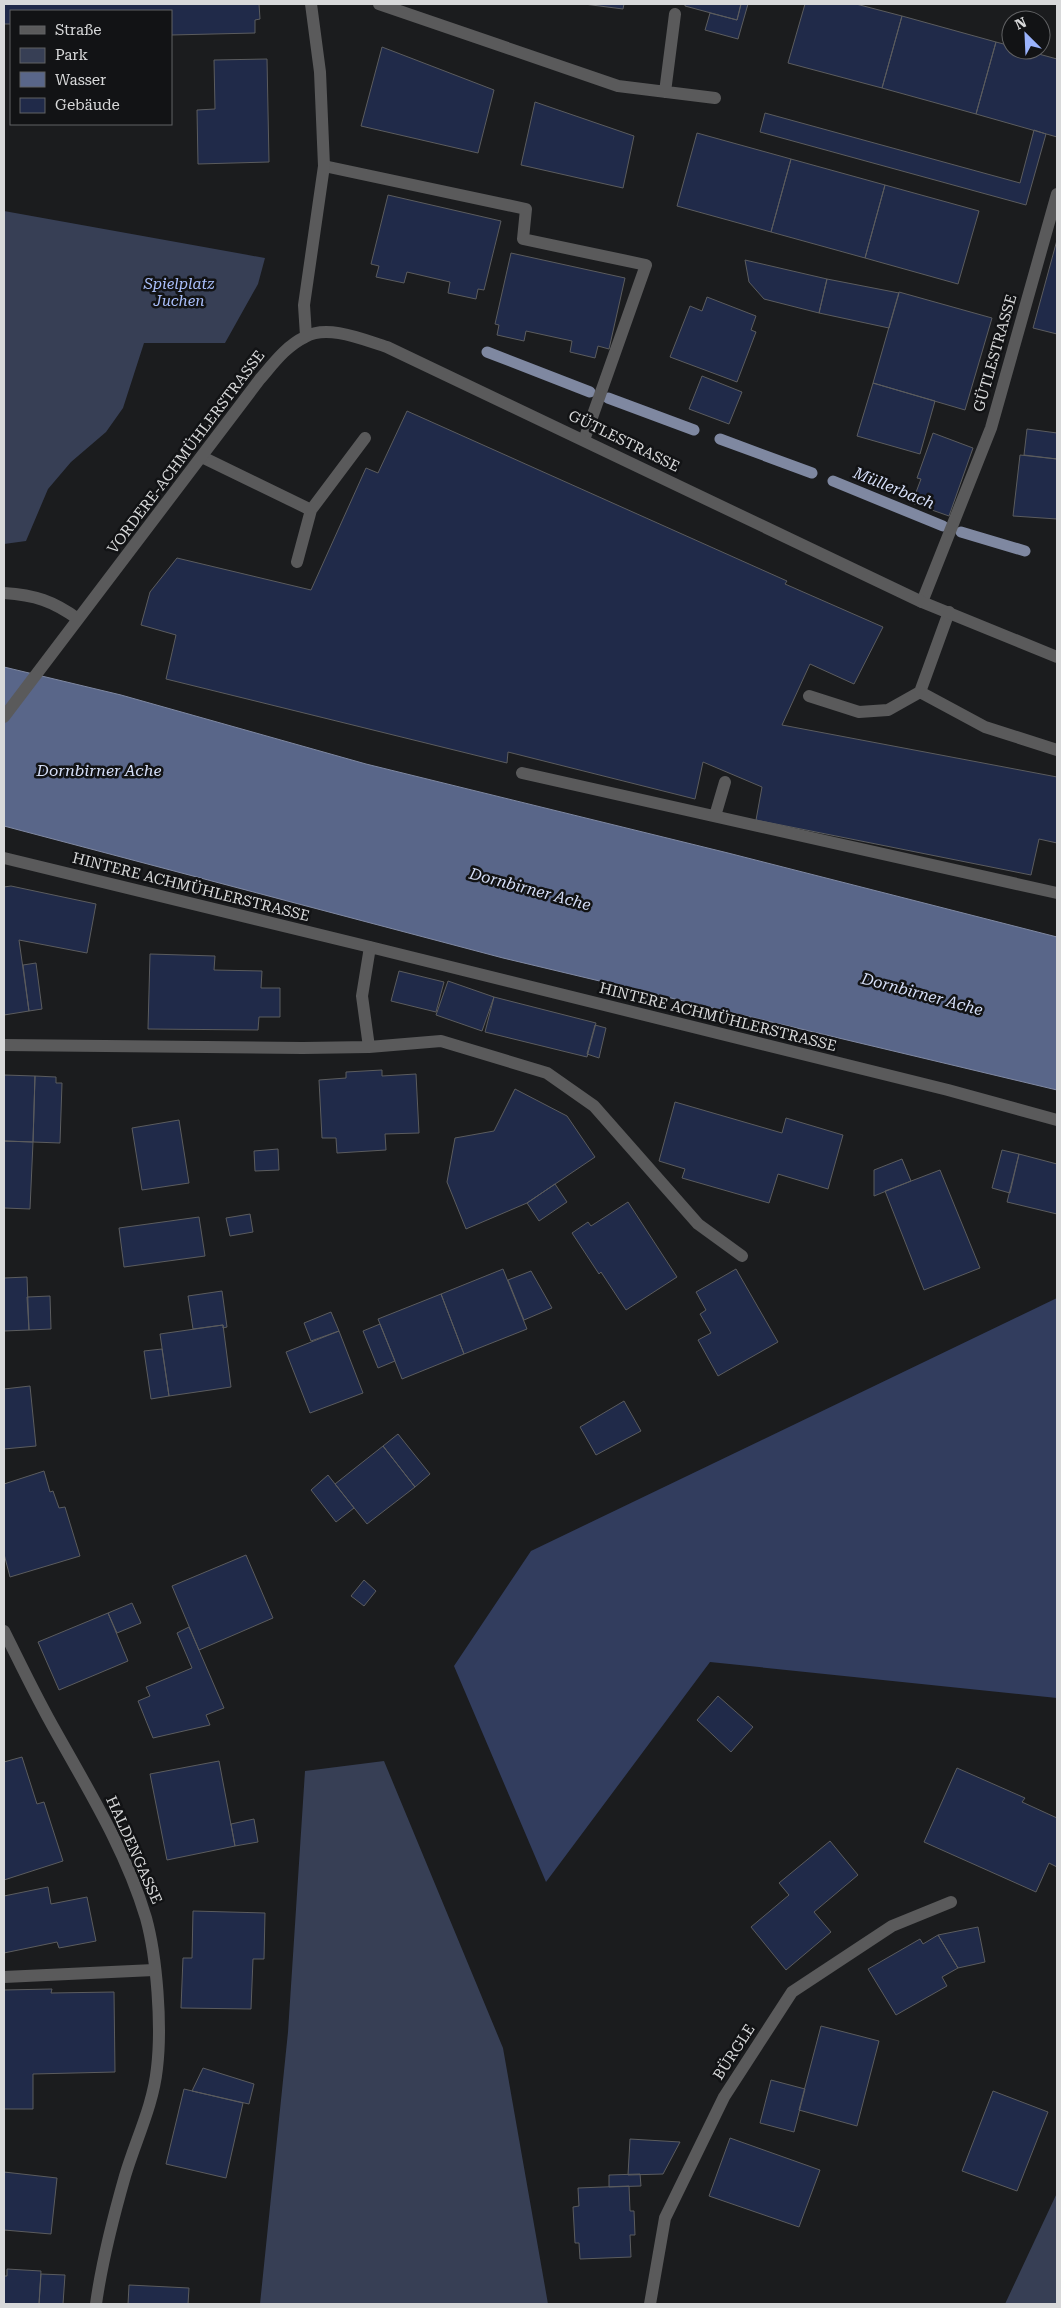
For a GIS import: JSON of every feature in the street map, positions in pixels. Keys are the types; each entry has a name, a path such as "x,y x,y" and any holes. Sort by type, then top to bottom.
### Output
{"street":[{"path":"306,336 304,304 324,166 320,72 311,4"},
{"path":"379,4 618,86 715,98"},
{"path":"665,92 675,14"},
{"path":"324,166 526,209 523,238 646,264 584,440"},
{"name":"GÜTLESTRASSE","path":"922,602 991,428 1057,194"},
{"name":"GÜTLESTRASSE","path":"306,336 327,332 355,337 387,347 922,602 1057,658"},
{"name":"VORDERE-ACHMÜHLERSTRASSE","path":"4,717 260,379 284,351 306,336"},
{"path":"297,562 311,510 366,438"},
{"path":"202,456 311,510"},
{"path":"4,593 29,594 58,605 78,620"},
{"path":"809,696 859,712 888,710 920,692 949,612"},
{"path":"920,692 985,727 1057,750"},
{"path":"522,773 1057,893"},
{"path":"715,816 725,782"},
{"name":"HINTERE ACHMÜHLERSTRASSE","path":"4,858 948,1090 1057,1120"},
{"path":"369,1047 362,996 370,947"},
{"path":"4,1045 303,1048 369,1047 441,1041 547,1073 594,1106 698,1224 742,1256"},
{"name":"HALDENGASSE","path":"4,1631 46,1714 93,1797 122,1855 146,1919 154,1970 159,2020 157,2068 150,2108 126,2175 101,2266 96,2304"},
{"name":"BÜRGLE","path":"650,2304 665,2218 724,2097 792,1992 892,1926 952,1902"},
{"path":"4,1977 154,1970"}],"green space":[{"name":"Spielplatz Juchen","path":"4,211 265,258 258,284 225,343 144,343 123,408 106,432 71,462 48,489 26,541 4,544"},
{"path":"384,1761 503,2048 548,2304 260,2304 288,2032 305,1771"},
{"path":"1057,2193 1057,2304 1005,2304"}],"shaded area":[{"path":"1057,1298 1057,1698 710,1662 546,1882 454,1666 531,1551"}],"water":[{"name":"Dornbirner Ache","path":"4,667 121,695 366,764 728,853 1057,937 1057,1090 503,958 4,826"}],"building":[{"path":"4,4 259,4 260,19 255,20 255,33 172,35 172,10 10,10 10,24 4,24"},
{"path":"584,4 624,4 623,9"},
{"path":"685,4 741,4 737,20 685,6"},
{"path":"741,4 748,4 738,39 705,30 710,13 737,20"},
{"path":"805,4 856,4 902,16 882,88 788,63"},
{"path":"902,16 996,42 976,114 882,88"},
{"path":"996,42 1001,43 1001,60 1051,60 1051,57 1057,59 1057,137 976,114"},
{"path":"382,47 494,90 478,153 361,126"},
{"path":"267,59 269,162 198,164 197,110 215,109 214,60"},
{"path":"535,102 634,136 623,188 521,165"},
{"path":"765,113 1020,183 1034,130 1046,134 1026,205 760,132"},
{"path":"697,133 791,159 771,232 677,206"},
{"path":"791,159 885,185 865,258 771,232"},
{"path":"885,185 979,211 958,284 865,258"},
{"path":"388,195 501,221 484,290 478,289 476,299 448,293 450,282 407,272 404,283 376,277 379,266 371,264"},
{"path":"1057,240 1057,334 1033,328"},
{"path":"511,253 625,278 609,349 598,346 595,358 570,352 572,341 526,331 524,341 497,335 499,325 495,324"},
{"path":"745,260 827,279 819,313 764,299 749,282"},
{"path":"827,279 899,293 889,328 819,313"},
{"path":"899,292 992,318 965,410 873,383"},
{"path":"707,297 756,316 751,330 756,332 737,382 670,357 690,306 702,311"},
{"path":"702,376 742,392 729,424 689,409"},
{"path":"873,383 935,401 920,454 857,436"},
{"path":"407,411 787,581 785,584 883,627 854,684 810,664 782,725 1057,777 1057,843 1039,839 1031,875 756,820 762,787 703,762 695,799 508,752 507,763 166,679 176,635 141,625 150,592 177,558 311,590 366,468 378,473"},
{"path":"1027,429 1057,433 1057,459 1024,455"},
{"path":"933,433 973,448 949,516 912,503 921,479 917,478"},
{"path":"1020,455 1057,459 1057,519 1013,516"},
{"path":"11,886 96,904 87,953 19,940 29,1011 4,1015 4,887"},
{"path":"150,954 215,956 214,970 262,971 261,988 280,988 280,1017 259,1017 258,1030 148,1029"},
{"path":"36,963 42,1009 29,1011 23,965"},
{"path":"399,971 444,982 436,1012 391,1001"},
{"path":"448,981 494,997 482,1031 436,1015"},
{"path":"494,997 596,1023 587,1057 485,1032"},
{"path":"595,1025 606,1028 599,1058 587,1054"},
{"path":"382,1070 382,1076 416,1074 419,1133 385,1134 386,1150 337,1153 336,1138 322,1138 319,1080 346,1078 346,1072"},
{"path":"4,1075 35,1076 33,1142 4,1141"},
{"path":"35,1076 56,1077 56,1083 62,1083 60,1143 33,1142"},
{"path":"515,1089 567,1116 595,1157 527,1203 466,1229 447,1182 455,1138 494,1131"},
{"path":"675,1102 782,1133 786,1118 843,1135 828,1189 778,1174 769,1203 682,1178 685,1169 659,1161"},
{"path":"179,1120 189,1183 142,1190 132,1128"},
{"path":"4,1141 33,1142 30,1209 4,1208"},
{"path":"278,1149 279,1170 255,1171 254,1151"},
{"path":"1002,1150 1019,1154 1010,1193 992,1188"},
{"path":"1019,1154 1057,1164 1057,1214 1007,1202"},
{"path":"902,1159 911,1181 874,1196 874,1170"},
{"path":"940,1170 980,1268 924,1290 885,1191"},
{"path":"555,1184 567,1202 539,1221 527,1203"},
{"path":"628,1202 677,1277 626,1310 572,1233 588,1222 591,1226"},
{"path":"250,1214 253,1232 230,1236 226,1218"},
{"path":"199,1217 205,1256 124,1267 119,1228"},
{"path":"503,1269 527,1329 464,1354 441,1294"},
{"path":"736,1269 778,1342 718,1376 698,1340 711,1333 700,1314 706,1310 696,1292"},
{"path":"531,1271 552,1308 524,1320 508,1280"},
{"path":"27,1277 29,1330 4,1331 4,1278"},
{"path":"222,1291 227,1327 223,1328 223,1325 193,1329 188,1296"},
{"path":"441,1294 464,1354 402,1379 378,1319"},
{"path":"50,1296 51,1329 29,1330 27,1297"},
{"path":"331,1312 339,1331 311,1341 304,1323"},
{"path":"380,1324 395,1361 378,1368 363,1331"},
{"path":"223,1325 231,1387 169,1396 160,1334"},
{"path":"339,1331 363,1393 310,1413 286,1352"},
{"path":"162,1349 169,1396 151,1399 144,1351"},
{"path":"30,1386 36,1446 4,1449 4,1389"},
{"path":"624,1401 641,1431 596,1455 580,1427"},
{"path":"398,1434 430,1474 415,1487 383,1446"},
{"path":"383,1446 415,1487 367,1524 335,1484"},
{"path":"44,1471 50,1492 53,1491 59,1508 65,1507 80,1556 10,1577 4,1554 4,1484"},
{"path":"328,1475 354,1508 336,1522 311,1490"},
{"path":"246,1555 273,1618 199,1650 172,1586"},
{"path":"364,1580 376,1591 364,1606 351,1596"},
{"path":"132,1603 141,1623 117,1633 108,1613"},
{"path":"108,1613 128,1661 59,1690 38,1642"},
{"path":"189,1627 224,1708 206,1715 210,1725 153,1738 138,1701 150,1696 146,1687 192,1668 177,1633"},
{"path":"718,1696 753,1727 731,1752 697,1720"},
{"path":"22,1757 37,1804 44,1802 63,1861 4,1880 4,1762"},
{"path":"219,1761 235,1846 167,1860 150,1774"},
{"path":"957,1768 1025,1798 1022,1802 1057,1818 1057,1867 1049,1863 1036,1892 924,1842"},
{"path":"254,1819 258,1842 235,1846 231,1824"},
{"path":"830,1841 858,1875 814,1912 831,1932 786,1970 751,1927 789,1895 779,1883"},
{"path":"48,1887 51,1904 87,1897 96,1941 59,1948 57,1942 4,1953 4,1896"},
{"path":"193,1911 265,1913 264,1959 253,1959 251,2009 181,2008 183,1958 192,1958"},
{"path":"978,1927 985,1962 958,1968 938,1935"},
{"path":"938,1935 958,1968 942,1977 947,1986 896,2015 868,1969 920,1939 923,1944"},
{"path":"52,1989 51,1993 114,1992 115,2072 33,2074 33,2109 4,2109 4,1990"},
{"path":"821,2026 879,2041 857,2126 799,2110"},
{"path":"203,2068 254,2084 249,2104 192,2091"},
{"path":"771,2080 805,2089 794,2132 760,2123"},
{"path":"184,2089 243,2103 226,2178 166,2164"},
{"path":"993,2091 1048,2112 1017,2191 962,2171"},
{"path":"730,2138 820,2170 799,2227 709,2196"},
{"path":"630,2139 680,2142 663,2174 628,2175"},
{"path":"4,2172 57,2178 51,2234 4,2230"},
{"path":"640,2174 641,2186 609,2187 609,2175"},
{"path":"629,2186 630,2211 634,2211 635,2235 630,2235 631,2257 580,2259 579,2243 575,2243 573,2207 579,2206 578,2188"},
{"path":"7,2269 41,2271 39,2304 4,2304 4,2276 7,2276"},
{"path":"41,2274 65,2275 63,2304 39,2304"},
{"path":"129,2285 189,2288 188,2304 128,2304"}],"waterway":[{"name":"Müllerbach","path":"487,352 590,392"},
{"name":"Müllerbach","path":"608,398 694,430"},
{"name":"Müllerbach","path":"720,439 812,473"},
{"name":"Müllerbach","path":"833,481 943,526"},
{"name":"Müllerbach","path":"961,532 1025,551"}]}
